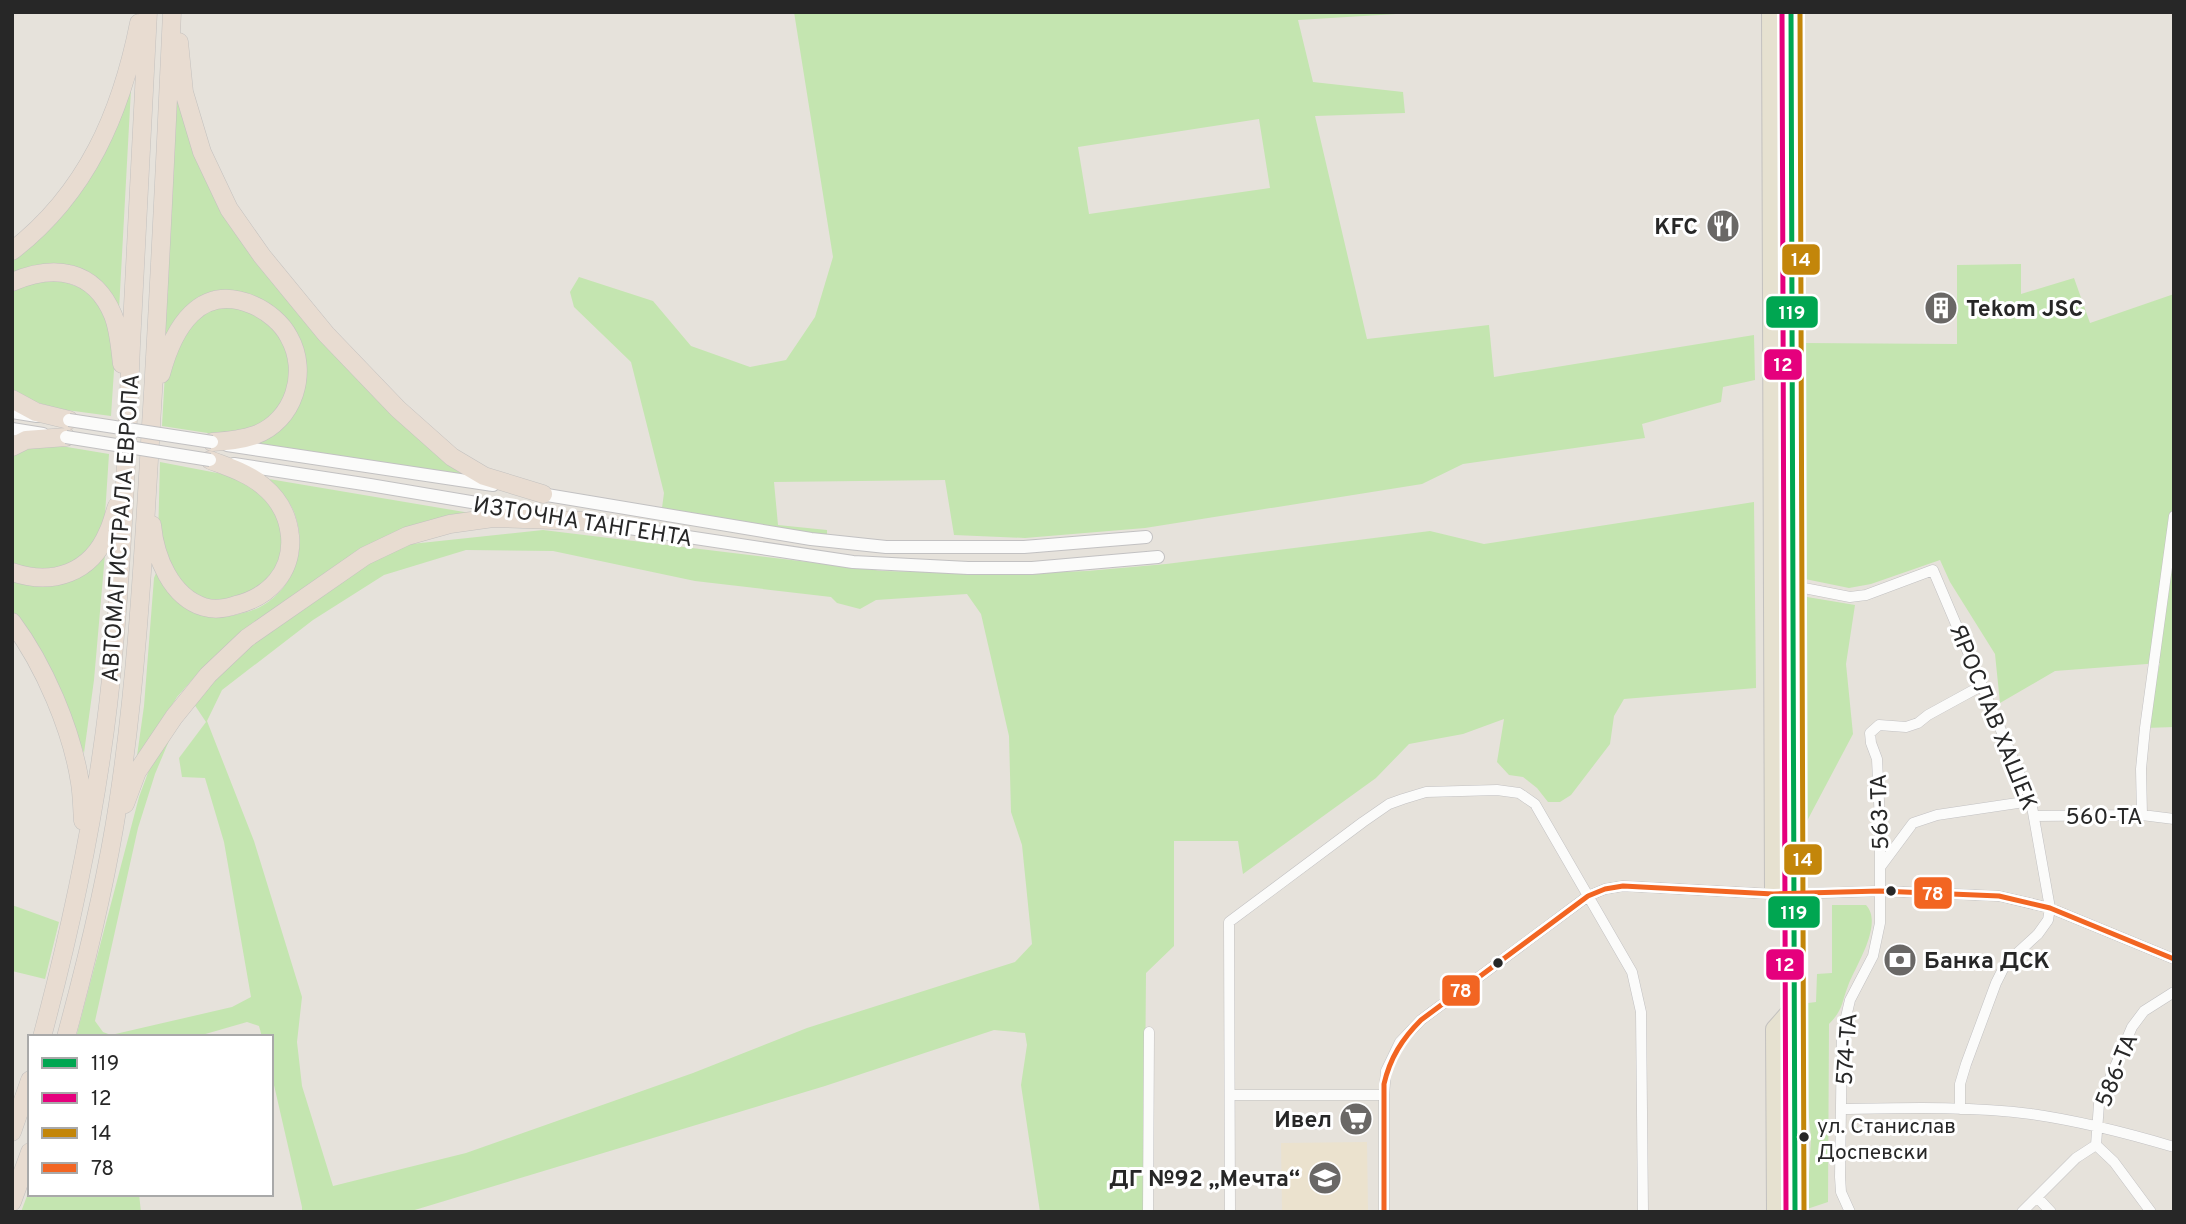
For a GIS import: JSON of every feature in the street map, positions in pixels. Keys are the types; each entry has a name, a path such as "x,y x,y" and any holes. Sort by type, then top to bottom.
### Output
{"highway":[{"path":"12,251 62,202 90,163 108,129 126,80 140,12"},
{"name":"АВТОМАГИСТРАЛА ЕВРОПА","path":"42,1035 82,869 111,671 125,479 148,12"},
{"path":"174,12 184,92 202,152 229,209 262,256 326,334 398,409 452,457 484,476 543,494"},
{"name":"АВТОМАГИСТРАЛА ЕВРОПА","path":"67,1035 106,871 131,706 148,496 174,12"},
{"path":"12,282 31,274 50,271 71,274 89,283 99,292 114,316 128,406"},
{"path":"148,496 159,559 170,580 185,597 205,607 226,608 250,602 268,592 288,561 289,526 285,512 276,498 261,484 211,451 230,441 256,435 281,419 292,401 298,383 296,354 289,336 264,310 244,301 227,299 205,303 190,315 174,334 152,411"},
{"path":"12,399 67,429"},
{"path":"12,447 26,440 67,429"},
{"path":"12,572 45,579 64,575 82,566 99,549 108,532 125,479"},
{"path":"106,871 119,820 137,772 174,717 208,675 247,638 365,556 407,536 450,524 493,518 584,521"},
{"path":"12,622 26,641 69,736 80,782 82,869"},
{"path":"12,1132 28,1086"},
{"path":"12,1202 28,1158"}],"main road":[{"path":"1770,12 1773,894 1794,894"},
{"path":"1774,1212 1774,1029 1796,1004 1791,12"}],"street":[{"name":"ИЗТОЧНА ТАНГЕНТА","path":"12,412 67,429 211,451 584,521 853,562 968,568 1032,568 1158,556"},
{"name":"ИЗТОЧНА ТАНГЕНТА","path":"12,429 67,429"},
{"name":"ИЗТОЧНА ТАНГЕНТА","path":"211,451 461,480 798,537 886,547 1024,547 1146,537"},
{"path":"2142,815 2141,769 2145,728 2174,516"},
{"name":"ЯРОСЛАВ ХАШЕК","path":"1804,588 1850,597 1866,595 1933,570 2031,801 2050,908"},
{"name":"563-ТА","path":"1880,891 1877,759 1870,733 1879,725 1906,727 1918,723 1982,686"},
{"path":"1230,1212 1228,922 1389,804 1426,792 1497,790 1519,793 1535,804 1632,972 1641,1012 1643,1212"},
{"path":"1881,866 1913,823 1937,815 2031,801"},
{"name":"560-ТА","path":"2035,816 2142,815 2174,819"},
{"path":"1384,1212 1384,1095 1387,1071 1392,1055 1409,1031 1421,1020 1588,897 1615,886 1773,894"},
{"path":"1794,894 1880,891 1999,896 2050,908 2174,959"},
{"name":"574-ТА","path":"1850,1212 1841,1192 1842,1034 1850,1000 1877,941 1880,891"},
{"path":"1960,1109 1960,1084 1996,983 2013,957 2038,934 2048,920 2050,908"},
{"name":"586-ТА","path":"2096,1145 2099,1104 2137,1018 2174,992"},
{"path":"1148,1212 1149,1032"},
{"path":"1230,1095 1384,1095"},
{"path":"1842,1109 1960,1109 2030,1114 2096,1125 2174,1147"},
{"path":"2022,1212 2076,1158 2096,1145 2114,1162 2151,1212"},
{"path":"2037,1197 2051,1212"}],"shaded area":[{"name":"ДГ №92 „Мечта“","path":"1367,1142 1368,1212 1282,1212 1281,1143"}],"green space":[{"path":"794,12 1396,12 1298,20 1313,82 1403,92 1405,113 1315,116 1367,339 1489,325 1494,377 1754,335 1755,380 1723,387 1721,402 1642,424 1645,438 1463,464 1422,484 1145,528 1025,538 954,535 945,480 774,482 778,525 827,530 827,537 662,508 664,493 631,362 574,307 570,292 579,277 653,301 691,346 750,367 786,360 815,317 833,257","holes":["1259,119 1270,188 1089,214 1078,147"]},
{"path":"175,36 200,161 312,324 482,480 239,443 304,386 267,305 209,297 158,374"},
{"path":"131,89 119,310 89,280 12,278 12,255 43,226"},
{"path":"1776,97 1780,99 1780,142 1784,171 1785,870 1782,869 1778,783"},
{"path":"2021,264 2021,294 2074,278 2090,323 2174,294 2174,727 2145,728 2160,663 2055,671 2000,703 1995,654 1950,582 1940,560 1871,584 1849,588 1805,579 1802,343 1957,344 1957,265"},
{"path":"38,279 62,281 86,290 106,314 115,355 111,416 59,409 12,395 12,292"},
{"path":"241,304 281,333 290,354 293,379 274,419 253,432 214,434 162,426 165,372 192,318 214,305"},
{"path":"55,445 109,454 104,530 88,555 56,574 12,568 12,450"},
{"path":"160,462 238,477 269,494 287,544 275,577 223,606 187,596 158,539"},
{"path":"269,479 482,515 437,521 235,638 177,697 136,763 156,573 204,610 216,616 243,613 271,600 282,590 296,563 299,533 292,507"},
{"path":"1754,502 1756,688 1624,699 1614,716 1610,744 1571,795 1560,802 1548,802 1537,788 1523,777 1509,775 1497,762 1504,719 1463,734 1409,744 1376,778 1243,874 1238,841 1174,841 1174,946 1146,973 1144,1212 1040,1212 1021,1085 1027,1045 1025,1033 994,1030 825,1086 408,1212 302,1212 273,1081 273,1035 261,1035 259,1026 247,1022 202,1035 111,1035 232,1007 251,997 224,842 205,778 182,777 179,758 206,722 192,701 250,641 346,574 402,545 543,530 883,571 1007,574 1166,564 1430,531 1484,544","holes":["466,550 553,551 695,581 831,597 837,603 860,609 876,600 967,594 981,614 1009,736 1011,812 1022,845 1032,944 1015,962 807,1028 693,1073 466,1153 333,1186 302,1086 297,1042 302,997 254,841 207,721 222,690 313,620 384,575"]},
{"path":"105,554 94,680 84,753 72,723 12,617 12,575 23,580"},
{"path":"1807,597 1855,605 1846,664 1853,734 1807,821"},
{"path":"179,717 155,774 138,828 95,1021 103,1032 111,1035 77,1035 139,797 155,754"},
{"path":"12,905 59,922 45,979 12,971"},
{"path":"1832,905 1866,905 1871,913 1872,923 1841,1006 1829,1024 1828,1202 1807,1209 1811,1138 1807,1097 1808,1003 1816,1002 1817,974 1832,973"},
{"path":"28,1193 28,1196 139,1196 141,1212 21,1212"}],"transit line":[{"name":"12","path":"1782,12 1786,1212"},
{"name":"119","path":"1791,12 1795,1212"},
{"name":"14","path":"1800,12 1804,1212"},
{"name":"78","path":"1384,1212 1384,1084 1393,1057 1408,1034 1421,1020 1588,896 1605,889 1623,886 1773,894 1880,891 1999,896 2050,908 2174,959"}],"place":[{"name":"KFC","path":"1723,226"},
{"name":"Tekom JSC","path":"1941,308"},
{"name":"Банка ДСК","path":"1900,960"},
{"name":"Ивел","path":"1356,1119"},
{"name":"ул. Станислав Доспевски","path":"1804,1137"},
{"name":"ДГ №92 „Мечта“","path":"1325,1178"}]}
